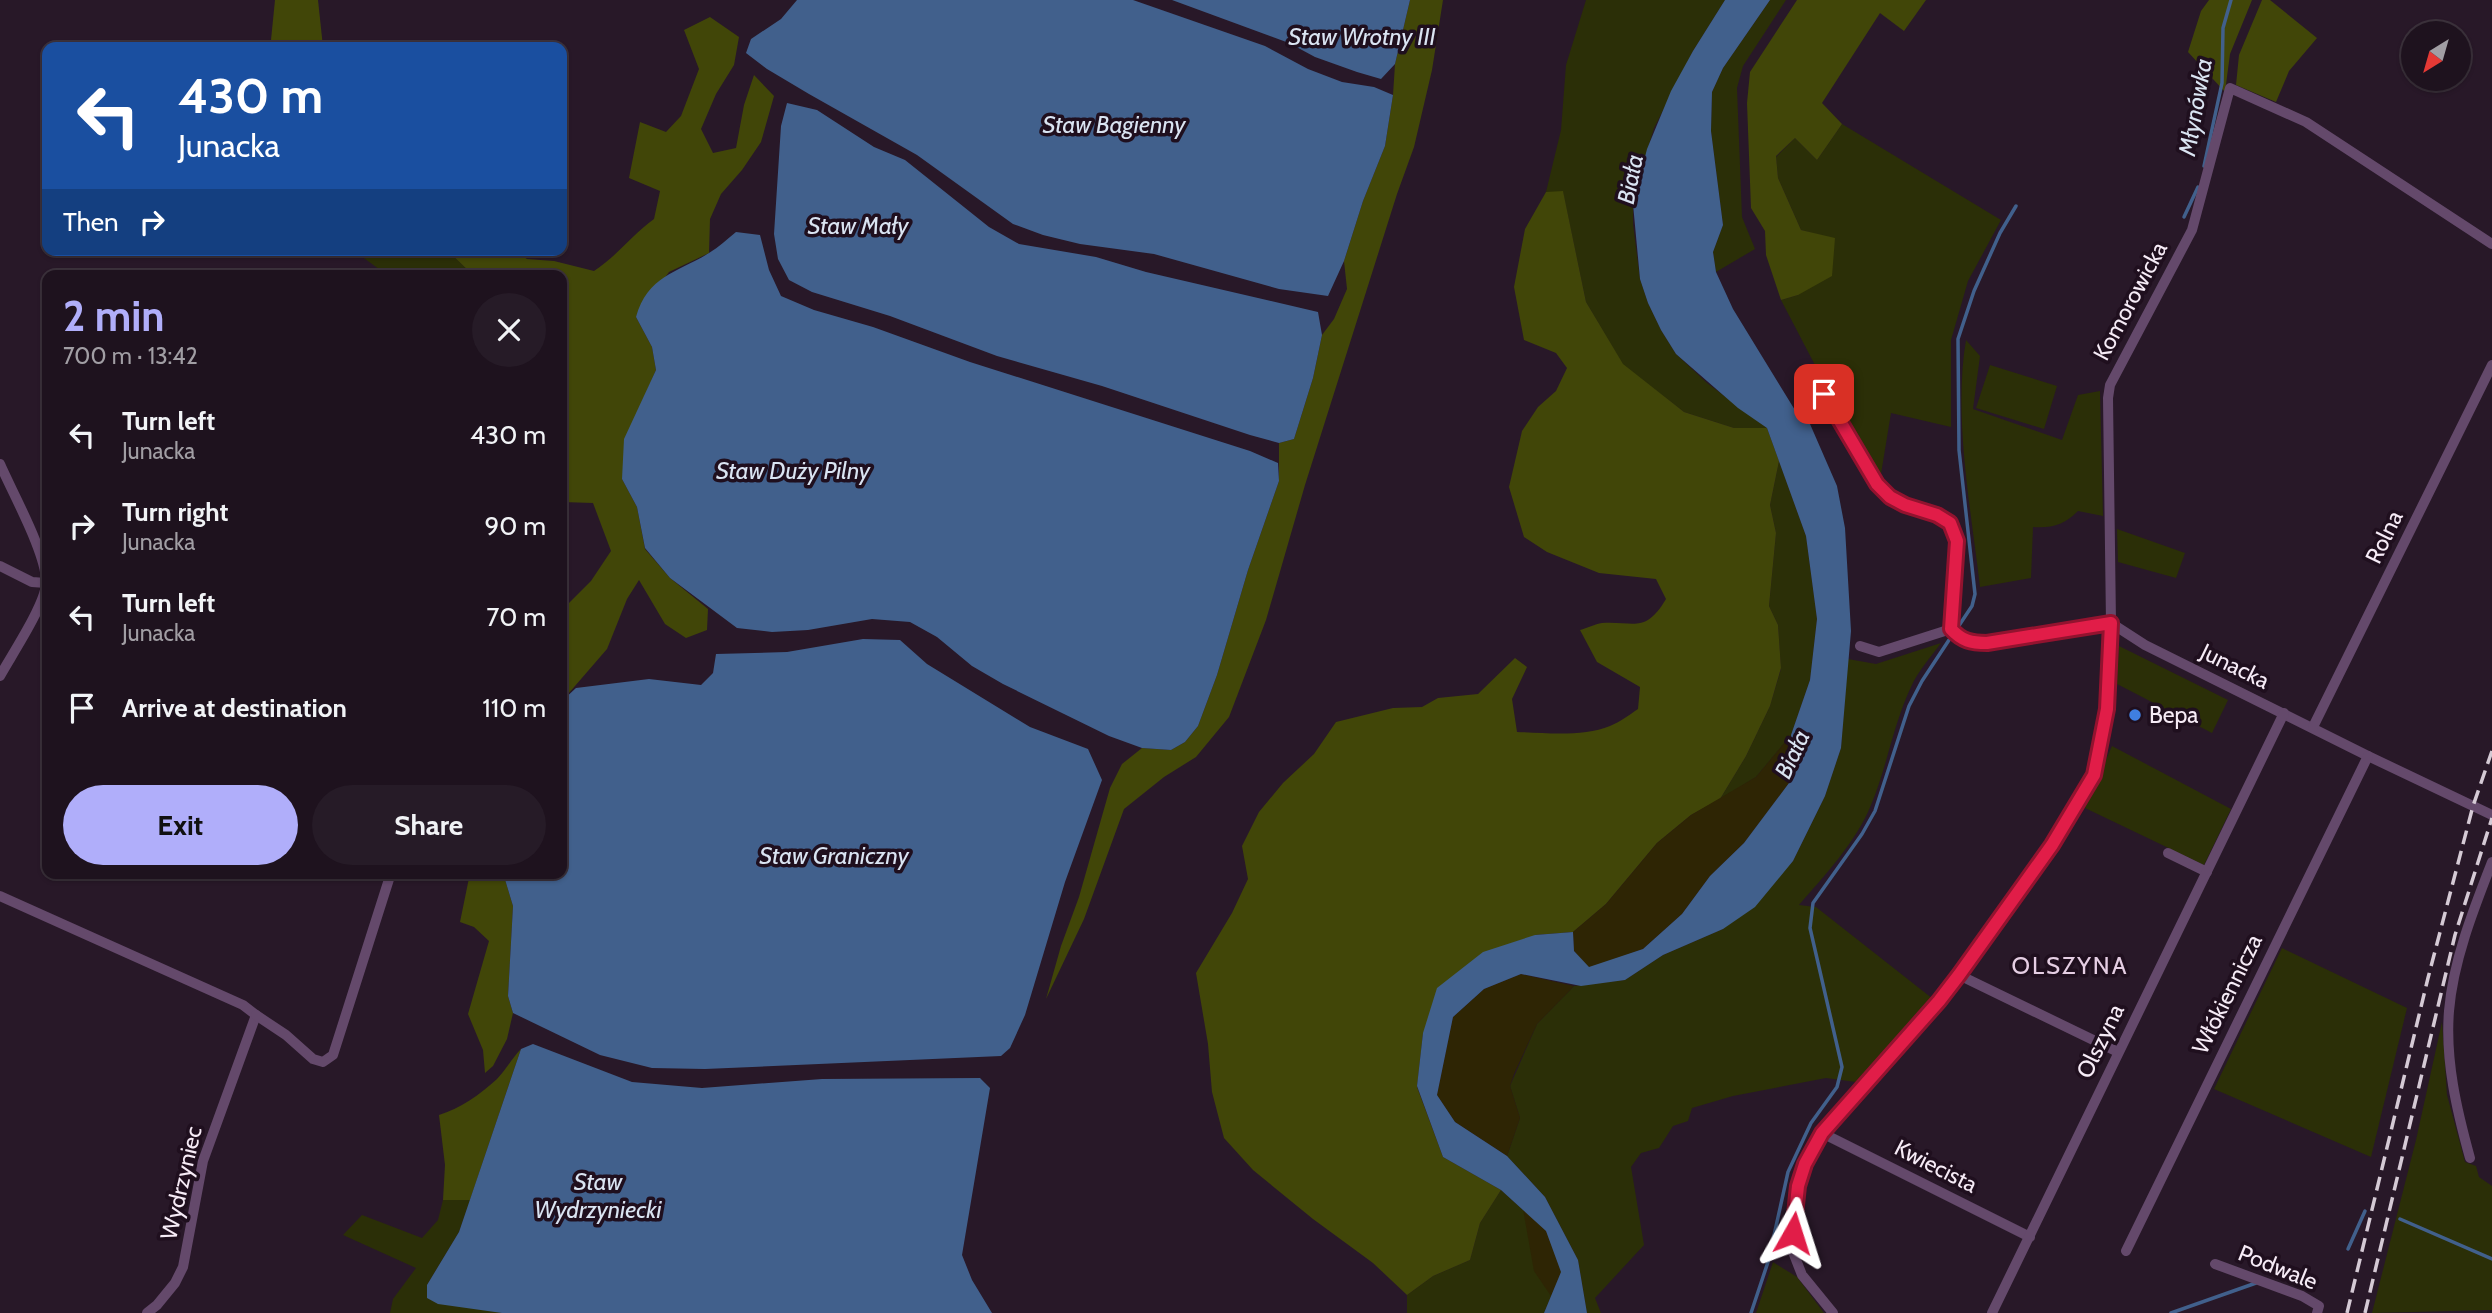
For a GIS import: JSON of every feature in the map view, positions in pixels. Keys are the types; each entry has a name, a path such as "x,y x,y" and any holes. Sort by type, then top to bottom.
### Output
{"street":[{"name":"Komorowicka","path":"1833,1313 1802,1275 1793,1252 1798,1186 1805,1164 1822,1133 1959,975 2052,845 2094,775 2107,709 2111,623 2110,385 2192,230 2230,88 2306,122 2492,244"},
{"name":"Rolna","path":"2313,727 2492,365"},
{"path":"1824,394 1877,484 1890,497 1905,505 1937,515 1950,523 1957,541 1951,629 1959,638 1970,643 1987,643 2111,623"},
{"path":"0,464 35,544 42,569"},
{"path":"0,566 32,582 42,583"},
{"path":"0,676 42,595"},
{"name":"Junacka","path":"2111,623 2145,645 2492,815"},
{"path":"1860,646 1879,652 1951,629"},
{"name":"Olszyna","path":"1992,1313 2284,713"},
{"name":"Włókiennicza","path":"2126,1251 2368,756"},
{"path":"2168,853 2207,872"},
{"path":"2470,1158 2455,1102 2449,1011 2472,913 2492,862"},
{"path":"0,896 243,1005 286,1035 313,1059 323,1062 333,1055 389,879"},
{"path":"1959,975 2118,1052"},
{"name":"Wydrzyniec","path":"147,1313 175,1283 183,1267 203,1161 256,1015"},
{"name":"Kwiecista","path":"1822,1133 2030,1237"},
{"name":"Podwale","path":"2215,1264 2302,1296 2319,1306 2318,1313"}],"green space":[{"path":"275,0 318,0 322,42 271,40"},
{"path":"1410,0 1443,0 1432,70 1414,147 1305,485 1266,620 1229,717 1196,757 1164,777 1124,809 1084,919 1046,999 1110,788 1122,764 1142,748 1171,750 1185,742 1198,726 1217,675 1248,570 1279,481 1279,443 1294,439 1313,378 1322,335 1334,319 1347,289 1344,261 1363,201 1385,146 1395,64"},
{"path":"1586,0 1725,0 1693,51 1654,128 1636,187 1633,224 1640,279 1648,303 1676,354 1707,383 1767,428 1734,428 1684,412 1623,365 1586,302 1563,192 1546,192 1561,130 1566,65"},
{"path":"1770,0 1786,0 1743,66 1737,88 1742,217 1755,249 1716,272 1713,252 1723,225 1711,131 1712,92 1723,68"},
{"path":"1797,0 1926,0 1904,31 1880,13 1822,103 1842,124 1817,160 1795,138 1776,156 1778,178 1801,230 1835,238 1832,276 1798,295 1781,300 1766,255 1765,231 1751,208 1747,103 1750,72"},
{"path":"2209,0 2252,0 2230,54 2225,92 2188,52 2201,11"},
{"path":"2262,0 2270,0 2317,38 2289,71 2276,102 2236,85 2239,55"},
{"path":"710,17 739,37 734,65 716,94 701,129 713,153 736,148 744,105 754,75 774,96 761,142 721,194 710,219 709,253 669,272 636,317 652,347 656,370 642,402 622,479 637,507 645,549 670,578 708,609 707,630 686,638 665,624 639,580 627,599 607,649 567,695 567,605 591,581 611,551 593,503 567,502 567,270 468,270 453,256 523,256 594,271 654,219 660,191 629,178 640,122 666,132 681,116 699,69 684,30"},
{"path":"1842,124 2001,220 1968,281 1951,340 1951,427 1891,413 1880,480 1828,390 1781,300 1798,295 1835,239 1801,230 1778,178 1776,157 1795,138 1817,160"},
{"path":"1563,191 1586,302 1623,364 1684,412 1734,428 1767,428 1779,461 1770,505 1776,533 1769,606 1778,625 1781,668 1770,706 1746,756 1720,799 1691,815 1657,843 1606,904 1573,932 1535,935 1423,1033 1417,1087 1443,1157 1501,1190 1480,1223 1470,1260 1433,1276 1407,1295 1373,1263 1253,1170 1224,1138 1212,1092 1208,1044 1196,973 1232,913 1248,879 1242,846 1259,812 1283,783 1314,754 1336,722 1393,708 1422,707 1438,698 1478,694 1515,658 1527,667 1512,699 1517,732 1588,732 1614,724 1638,709 1640,687 1597,662 1580,630 1602,623 1638,623 1652,617 1666,599 1656,579 1599,573 1547,552 1524,537 1509,487 1522,431 1538,407 1556,391 1567,368 1556,353 1524,340 1514,287 1525,229 1546,192"},
{"path":"361,256 453,256 468,270 380,270"},
{"path":"1966,340 1980,356 1973,409 2062,440 2078,395 2100,391 2103,516 2078,511 2058,525 2033,527 2031,578 1980,587 1962,431 1962,370"},
{"path":"1990,365 2057,386 2044,429 1976,408"},
{"path":"1779,461 1806,536 1817,619 1810,680 1791,735 1756,777 1720,799 1746,756 1770,706 1781,669 1778,625 1769,606 1776,533 1770,505"},
{"path":"2117,529 2185,553 2176,578 2118,562"},
{"path":"1941,643 1911,687 1899,716 1877,791 1865,819 1839,858 1799,905 1816,907 1933,999 1856,1082 1826,1078 1733,1096 1692,1108 1688,1121 1673,1126 1659,1148 1641,1153 1631,1167 1644,1245 1595,1298 1601,1313 1587,1313 1578,1260 1545,1197 1507,1156 1520,1118 1510,1086 1537,1024 1574,986 1625,980 1663,955 1723,929 1793,861 1825,796 1841,748 1848,659 1876,664"},
{"path":"2119,646 2228,700 2212,733 2117,684"},
{"path":"2112,746 2231,809 2204,865 2085,808"},
{"path":"469,879 505,879 513,906 508,996 513,1013 507,1039 493,1066 485,1073 483,1050 468,1014 489,941 474,927 460,922"},
{"path":"2282,948 2407,1008 2371,1157 2214,1089"},
{"path":"2442,1022 2447,1095 2465,1162 2476,1166 2479,1177 2492,1186 2492,1310 2372,1313 2416,1140"},
{"path":"521,1049 470,1200 443,1200 445,1165 439,1115 462,1105 484,1090"},
{"path":"1501,1190 1546,1231 1561,1272 1544,1313 1407,1313 1407,1295 1433,1276 1470,1260 1480,1223"},
{"path":"443,1200 470,1200 459,1232 427,1285 505,1313 390,1313 393,1299 416,1268 343,1235 362,1215 422,1238 438,1220"},
{"path":"1773,1262 1797,1277 1824,1313 1756,1313"}],"sand":[{"path":"1791,735 1796,764 1792,779 1744,843 1710,876 1682,914 1643,949 1589,968 1574,951 1573,932 1606,904 1657,843 1691,815 1756,777"},
{"path":"1521,974 1574,986 1537,1024 1514,1074 1510,1086 1520,1118 1507,1156 1455,1122 1437,1095 1453,1017 1484,989"},
{"path":"1523,1209 1546,1231 1561,1272 1551,1296 1534,1271"}],"water":[{"name":"Staw Bagienny","path":"797,0 1133,0 1265,46 1308,69 1342,82 1374,87 1393,95 1385,146 1363,201 1344,261 1328,296 1279,289 1154,254 1080,244 1013,224 917,155 767,69 746,53 751,39 781,19"},
{"name":"Staw Wrotny III","path":"1172,0 1410,0 1395,64 1381,79 1315,57 1289,43"},
{"path":"1725,0 1770,0 1723,68 1712,92 1711,131 1723,225 1713,252 1716,272 1733,309 1798,415 1810,424 1837,486 1845,528 1851,631 1841,748 1825,796 1793,861 1755,907 1723,929 1663,955 1625,980 1581,986 1521,974 1484,989 1453,1017 1437,1095 1455,1122 1507,1156 1545,1197 1578,1260 1587,1313 1544,1313 1561,1272 1546,1231 1501,1190 1443,1157 1417,1086 1423,1033 1437,988 1483,952 1535,935 1573,932 1574,951 1589,967 1643,949 1682,914 1710,876 1744,843 1792,779 1796,764 1791,735 1810,680 1817,619 1806,536 1767,428 1738,408 1676,354 1648,303 1640,279 1633,204 1647,149 1671,91"},
{"name":"Staw Mały","path":"787,103 817,110 874,147 905,160 989,227 1019,244 1096,257 1146,272 1318,312 1322,335 1313,378 1294,439 1279,443 1250,435 1102,386 997,356 890,316 812,292 789,280 778,259 774,234 781,126"},
{"name":"Staw Duży Pilny","path":"736,232 760,235 769,270 781,296 814,310 1250,451 1278,463 1279,481 1248,570 1217,675 1198,726 1185,742 1171,750 1142,748 1109,736 1003,684 972,666 937,637 910,622 872,619 808,630 772,632 737,628 670,578 645,548 637,507 622,479 624,439 656,370 652,347 636,317 641,303 656,284 713,251"},
{"name":"Staw Graniczny","path":"863,639 900,640 927,664 1030,727 1088,749 1102,780 1065,882 1025,1015 1010,1048 1001,1056 705,1069 652,1068 600,1055 513,1013 508,996 513,906 505,879 567,879 567,696 576,688 649,679 701,685 713,673 716,654 787,652"},
{"name":"Staw Wydrzyniecki","path":"533,1044 632,1082 702,1088 822,1079 980,1078 990,1088 962,1255 972,1280 992,1313 502,1313 438,1304 427,1298 427,1285 459,1232 521,1049"}],"waterway":[{"name":"Młynówka","path":"2204,166 2222,83 2223,28 2231,0"},
{"name":"Młynówka","path":"2184,217 2198,187"},
{"path":"1958,627 1972,606 1975,594 1959,450 1958,339 1974,291 2000,233 2016,206"},
{"path":"1773,1240 1788,1172 1811,1123 1837,1087 1842,1067 1810,928 1813,903 1875,811 1909,706 1949,640"},
{"path":"2348,1249 2365,1211"},
{"path":"2400,1219 2492,1259"},
{"path":"1751,1313 1770,1256"},
{"path":"2171,1313 2256,1283"}],"railway":[{"path":"2347,1313 2428,978 2473,806 2492,751"},
{"path":"2365,1313 2455,935 2492,818"}],"place":[{"name":"Bepa","path":"2135,715"}],"district":[{"name":"OLSZYNA","path":"2070,965"}],"route":[{"path":"1793,1233 1798,1186 1805,1164 1822,1133 1959,975 2052,845 2094,775 2107,709 2111,623 1987,643 1970,643 1959,638 1951,629 1957,541 1950,523 1937,515 1905,505 1890,497 1877,484 1824,394"}],"water label":[{"name":"Biała","path":"1630,179"},
{"name":"Biała","path":"1792,754"}]}
